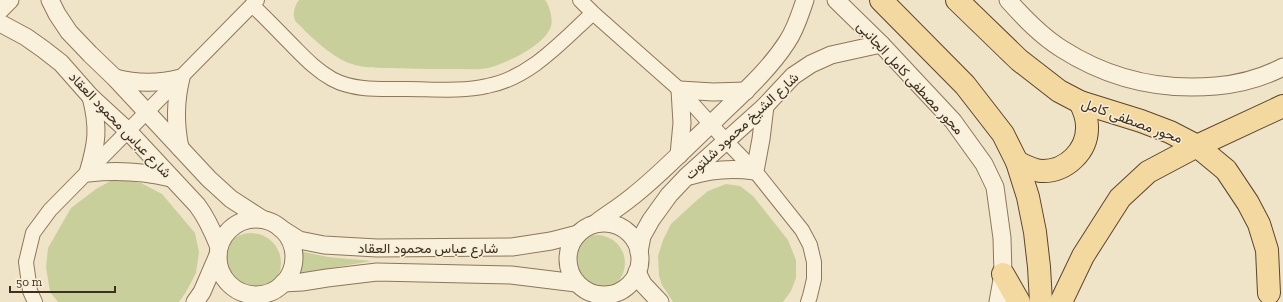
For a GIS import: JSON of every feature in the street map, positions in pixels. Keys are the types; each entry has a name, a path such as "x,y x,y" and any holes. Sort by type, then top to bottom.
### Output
{"main road":[{"path":"881,0 965,85 1003,134 1017,162 1028,197 1035,232 1041,302"},
{"name":"محور مصطفى كامل","path":"956,0 1019,60 1059,91 1080,102 1141,121 1170,132 1197,146 1226,170 1248,203 1259,224 1267,250 1266,298"},
{"path":"1017,162 1028,168 1040,171 1052,170 1064,166 1074,159 1084,144 1088,126 1086,114 1080,102"},
{"path":"1061,302 1083,256 1120,198 1148,172 1197,146 1283,106"},
{"path":"1266,298 1283,261"},
{"path":"1003,274 1019,302"}],"street":[{"path":"0,10 10,0"},
{"name":"شارع عباس محمود العقاد","path":"50,0 69,32 115,78 209,179 230,199 262,219"},
{"path":"580,0 680,90 726,142 755,171 802,230 810,245 814,262 814,279 808,302"},
{"name":"شارع الشيخ محمود شلتوت","path":"596,223 633,196 679,155 746,91 788,41 798,22 805,0"},
{"name":"محور مصطفى كامل الجانبى","path":"836,0 881,44 953,121 984,164 995,187 1002,238 1003,274 998,302"},
{"path":"1008,0 1038,31 1061,49 1091,66 1124,78 1159,86 1194,88 1229,84 1253,79 1283,67"},
{"path":"35,302 30,291 26,262 33,233 50,210 255,2 316,69 333,79 352,86 372,89 468,89 488,86 507,80 525,72 541,60 593,13"},
{"name":"شارع عباس محمود العقاد","path":"0,23 26,37 61,63 91,97 128,131 197,205 205,216 213,232 218,251"},
{"name":"شارع الشيخ محمود شلتوت","path":"639,252 642,236 651,220 669,195 687,176 764,106 793,76 811,64 831,55 881,44"},
{"path":"115,78 141,83 168,81 180,78"},
{"path":"180,78 176,120 180,148"},
{"path":"680,90 713,92 746,91"},
{"path":"679,155 682,123 680,90"},
{"path":"88,173 94,154 97,135 96,116 91,97"},
{"path":"755,171 761,139 764,106"},
{"path":"687,176 721,169 755,171"},
{"path":"88,173 121,171 149,173 171,178"},
{"path":"195,302 202,292 221,240 226,233 238,223 246,220 262,219 280,228 292,245 294,255 293,265 283,283 277,288 257,298 241,292 228,283 220,271 218,251"},
{"path":"596,223 615,225 623,229 636,243 639,252 639,266 632,281 625,288 616,293 613,298 587,291 576,283 571,276 568,267 569,249 572,241 587,227 596,223"},
{"name":"شارع عباس محمود العقاد","path":"280,228 299,240 324,245 377,248 512,247 551,241 578,234"},
{"name":"شارع عباس محمود العقاد","path":"283,283 302,282 377,272 511,275 576,283"},
{"path":"637,272 643,284 660,302"}],"green space":[{"path":"299,0 545,0 550,10 552,22 546,36 531,48 514,58 488,68 417,69 368,67 348,63 341,59 328,51 305,31 296,22 294,17 295,8"},
{"path":"114,179 141,183 162,194 195,233 199,252 196,273 179,302 58,302 50,292 46,267 48,248 71,208 96,189"},
{"path":"726,184 740,186 753,196 788,240 796,260 796,278 791,291 783,302 673,302 662,285 659,276 658,256 663,240 671,224 708,191"},
{"path":"251,233 268,238 276,246 281,263 276,280 268,288 251,293 234,288 226,280 221,263 226,246 234,238"},
{"path":"597,235 608,237 617,243 623,252 625,263 623,274 617,283 608,289 597,291 586,289 577,283 571,274 569,263 571,252 577,243 586,237"},
{"path":"299,251 328,257 372,261 298,275"}]}
